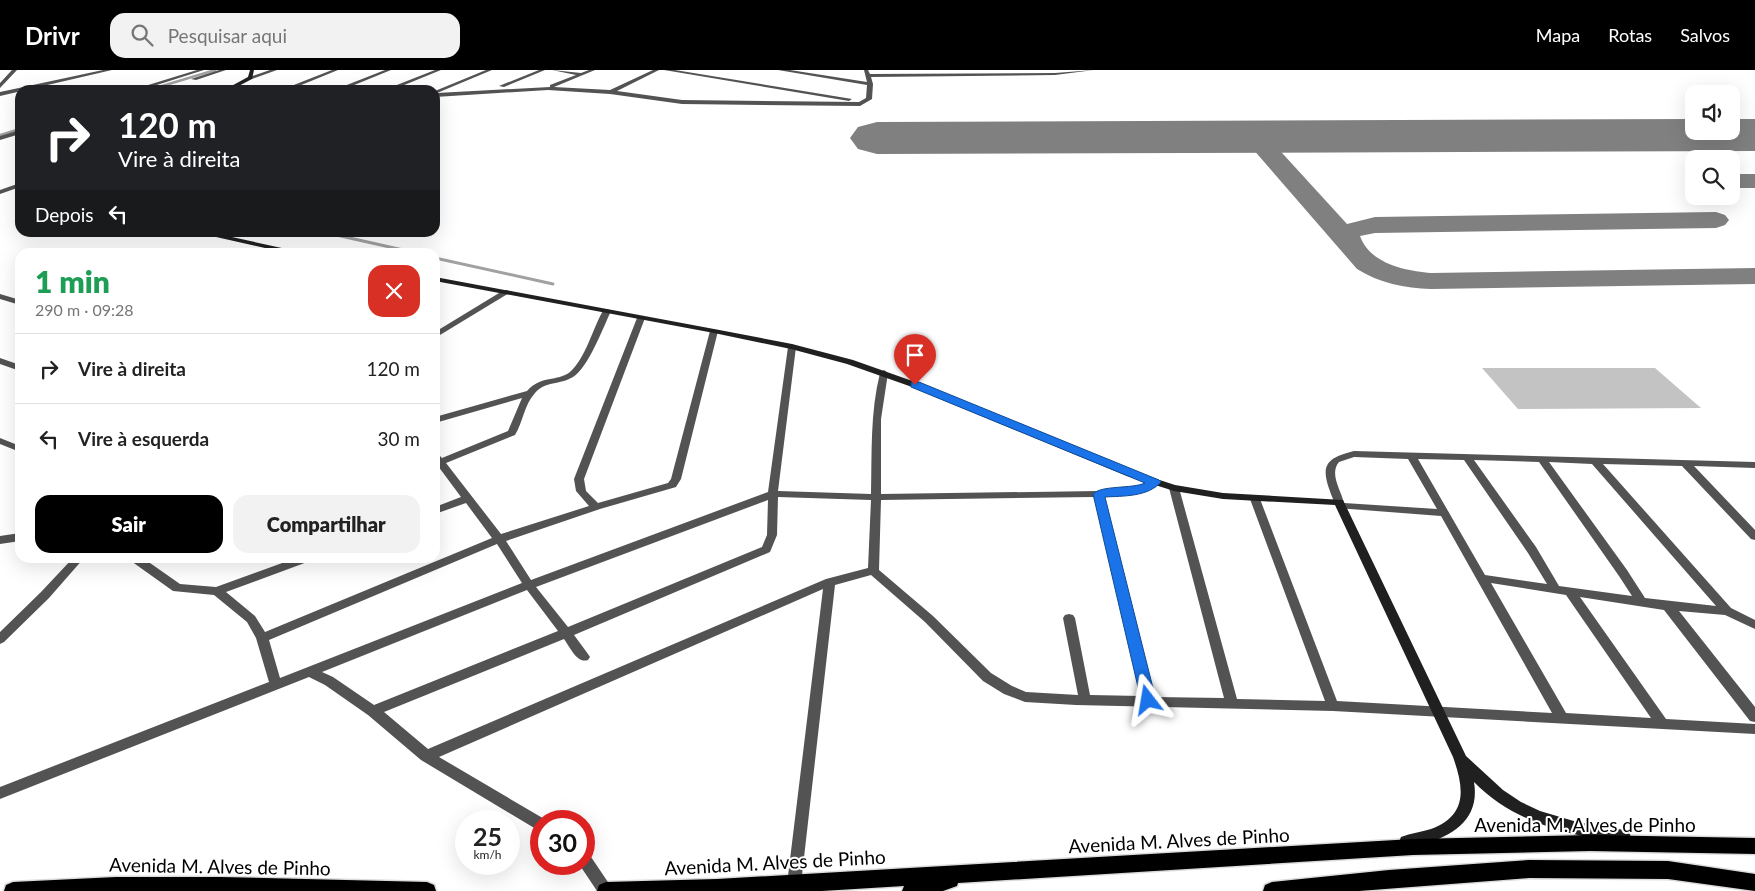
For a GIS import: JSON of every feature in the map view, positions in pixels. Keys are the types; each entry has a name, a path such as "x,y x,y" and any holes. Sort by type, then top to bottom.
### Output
{"main road":[{"name":"Avenida M. Alves de Pinho","path":"606,891 794,884 1363,850 1532,844 1755,846"},
{"path":"1272,891 1389,879 1530,869 1668,870 1755,883"},
{"path":"911,891 934,884 1007,871"},
{"name":"Avenida M. Alves de Pinho","path":"13,891 82,886 148,886 427,891"}],"street":[{"path":"0,86 15,70"},
{"path":"41,85 110,70"},
{"path":"152,85 202,70"},
{"path":"176,85 224,70"},
{"path":"250,78 252,70"},
{"path":"237,85 250,78 275,70"},
{"path":"297,85 336,70"},
{"path":"350,85 389,70"},
{"path":"400,85 438,70"},
{"path":"440,92 490,70"},
{"path":"493,90 543,70"},
{"path":"554,70 582,74"},
{"path":"548,88 593,70"},
{"path":"610,92 657,70"},
{"path":"666,70 865,102"},
{"path":"780,70 870,84"},
{"path":"440,94 548,88 610,92 682,102 851,104 865,102 869,99 870,84 867,73 1037,74 1092,70"},
{"path":"0,94 15,91"},
{"path":"0,131 15,126"},
{"path":"0,138 15,134"},
{"path":"2,190 15,186"},
{"path":"216,237 257,248"},
{"path":"440,280 792,347 884,373 1174,488 1255,499 1445,512"},
{"path":"440,333 507,292"},
{"path":"0,296 15,300"},
{"path":"440,460 512,433 523,404 529,394 544,382 562,379 576,371 607,311"},
{"path":"596,507 577,486 641,318"},
{"path":"262,638 499,540 596,507 672,485 676,479 714,331"},
{"path":"373,711 766,549 772,535 772,494 792,347"},
{"path":"0,361 15,366"},
{"path":"873,571 877,410 884,373"},
{"path":"440,419 529,394"},
{"path":"0,441 15,447"},
{"path":"1363,850 1429,836 1448,829 1460,817 1468,804 1468,786 1460,757 1440,712 1340,504 1330,478 1329,468 1332,463 1338,458 1354,454 1542,458 1755,466"},
{"path":"1411,455 1562,718"},
{"path":"1466,456 1532,550 1556,590"},
{"path":"1542,458 1623,573 1641,602"},
{"path":"1594,460 1727,611"},
{"path":"1685,464 1755,536"},
{"path":"440,466 499,540 529,585 584,657"},
{"path":"0,793 529,585 772,494 876,496 1098,494 1139,490 1155,482"},
{"path":"1174,488 1232,703"},
{"path":"1098,494 1148,700"},
{"path":"440,509 466,499"},
{"path":"1255,499 1333,706"},
{"path":"0,540 15,538"},
{"path":"0,639 74,563"},
{"path":"142,563 177,588 217,591 293,563"},
{"path":"426,756 830,582 873,571"},
{"path":"873,571 930,619 987,677 1008,690 1025,697 1333,706 1755,729"},
{"path":"1481,578 1571,593 1668,606 1727,611 1755,625"},
{"path":"794,884 830,582"},
{"path":"217,591 251,618 262,638 276,685"},
{"path":"1571,593 1662,723"},
{"path":"1668,606 1755,716"},
{"path":"1069,618 1085,700"},
{"path":"309,671 329,681 373,711 426,756 530,818"},
{"path":"1460,757 1483,783 1500,798 1526,813 1555,824 1675,844"},
{"path":"595,875 606,891"}],"building":[{"path":"1482,368 1655,368 1701,408 1518,409"}],"waterway":[{"path":"166,85 215,70"},
{"path":"0,135 15,130"},
{"path":"345,237 394,248"},
{"path":"440,259 553,284"}],"taxiway":[{"path":"1254,136 1367,263 1398,277 1431,281 1755,276"},
{"path":"1740,181 1755,181"},
{"path":"1351,245 1347,237 1351,231 1375,225 1716,220"}],"runway":[{"path":"877,138 1755,135"}],"route":[{"path":"915,385 1064,447 1155,482 1139,490 1098,494 1148,700"}]}
